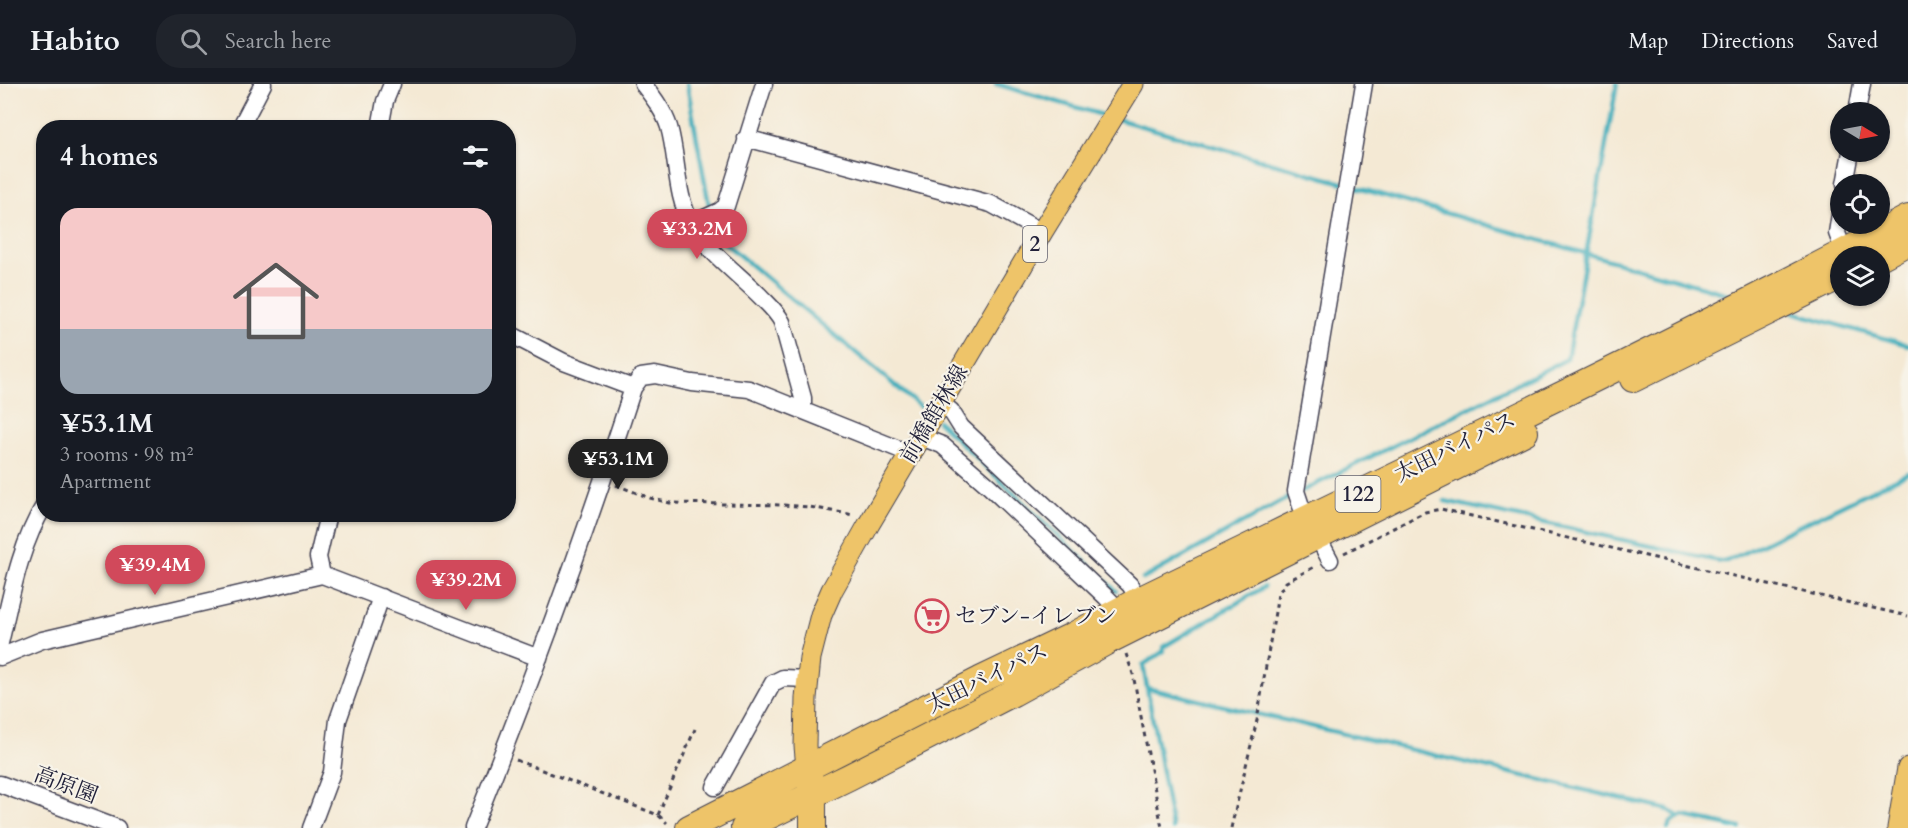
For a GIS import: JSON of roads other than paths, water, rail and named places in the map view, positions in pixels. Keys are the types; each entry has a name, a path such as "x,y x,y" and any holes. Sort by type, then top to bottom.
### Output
{"highway":[{"name":"太田バイパス","path":"1868,246 1908,218"},
{"path":"1890,251 1908,242"},
{"name":"太田バイパス","path":"805,797 1013,693 1116,624 1312,527 1563,394 1830,270"},
{"name":"太田バイパス","path":"807,768 1072,636 1116,624 1139,600 1312,527"},
{"path":"794,828 805,797 807,768"},
{"name":"122","path":"678,826 807,768"},
{"path":"805,797 813,828"},
{"name":"122","path":"744,828 805,797"}],"main road":[{"name":"前橋館林線","path":"807,768 807,679 821,615 832,590 1042,232 1133,84"},
{"path":"1898,828 1908,768"}],"street":[{"path":"244,120 263,84"},
{"path":"381,120 385,101 392,84"},
{"path":"643,84 663,114 669,128 684,207 698,222 705,244 778,314 782,322 803,398 803,410"},
{"path":"698,222 723,208 764,84"},
{"path":"1330,560 1298,499 1297,483 1364,84"},
{"path":"1859,102 1862,84"},
{"path":"746,138 991,204 1042,232"},
{"path":"516,337 564,362 633,388"},
{"path":"473,828 503,754 603,480 633,388 641,378 655,375 692,383 749,389 803,410 942,445 990,486 1111,602 1116,624"},
{"path":"940,405 951,411 961,427 1130,585 1139,600"},
{"path":"0,643 19,565 36,521"},
{"path":"322,575 318,557 326,522"},
{"path":"0,657 42,640 322,575 538,657"},
{"path":"311,828 332,772 338,720 381,597"},
{"path":"715,787 773,683 783,678 807,679"},
{"name":"高原園","path":"0,784 117,828"}],"waterway":[{"path":"687,84 710,211"},
{"path":"996,84 1106,116"},
{"path":"1143,579 1280,502 1567,359 1617,84"},
{"path":"1117,119 1343,183"},
{"path":"1351,186 1738,297"},
{"path":"711,219 720,239 929,414"},
{"path":"1789,311 1908,345"},
{"path":"938,421 1116,591"},
{"path":"1445,501 1727,561 1908,473"},
{"path":"1172,828 1143,665 1164,651 1163,647 1264,587"},
{"path":"1147,688 1669,810 1678,816"},
{"path":"1668,828 1674,819 1684,816 1740,828"}],"place":[{"name":"セブン-イレブン","path":"932,616"}]}
